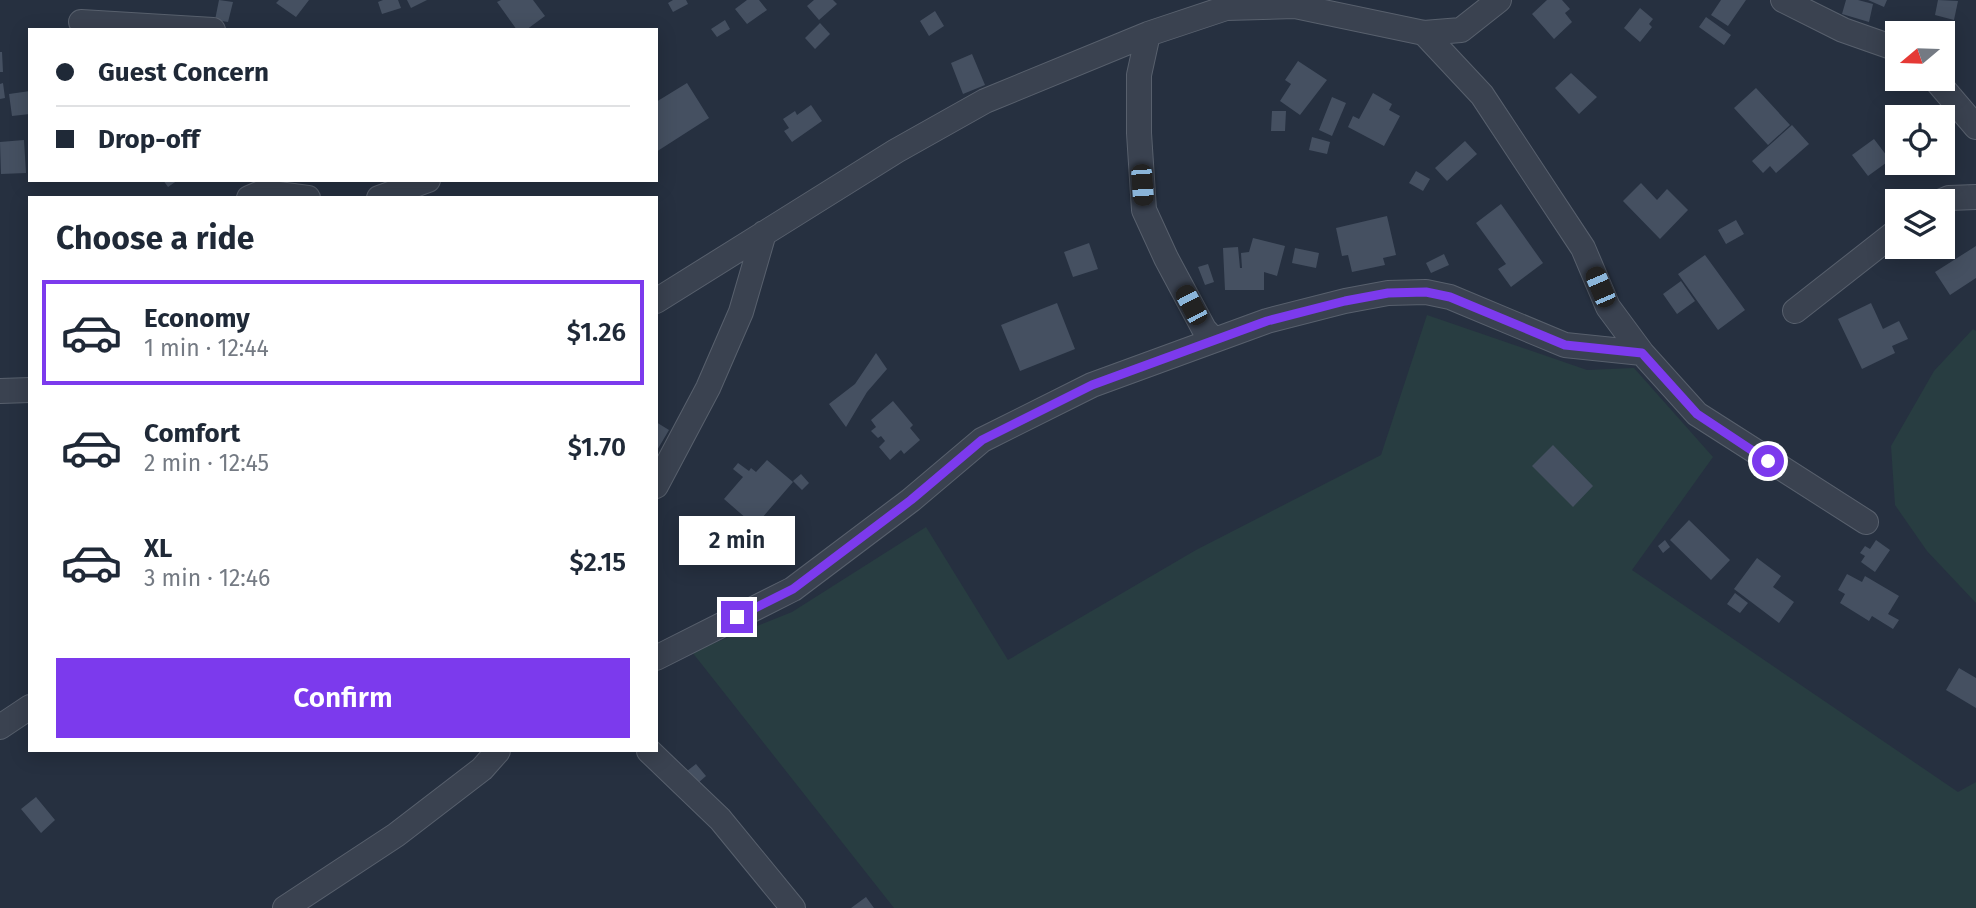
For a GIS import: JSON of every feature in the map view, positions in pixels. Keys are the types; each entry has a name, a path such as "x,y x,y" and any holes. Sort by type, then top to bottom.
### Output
{"street":[{"path":"658,300 896,151 985,101 1148,34 1226,8 1295,6 1386,23 1423,33 1461,30 1499,0"},
{"path":"1783,0 1843,30 1885,45"},
{"path":"80,22 180,28"},
{"path":"1423,33 1482,95 1583,248 1608,307 1642,353 1697,414 1866,522"},
{"path":"1148,34 1139,75 1139,133 1144,210 1204,329 1214,340"},
{"path":"1945,91 1976,127"},
{"path":"384,196 423,182"},
{"path":"262,190 296,196"},
{"path":"1955,198 1976,197"},
{"path":"658,482 708,388 741,312 764,233"},
{"path":"1795,311 1885,240"},
{"path":"658,657 793,589 911,500 982,440 1092,385 1267,321 1388,293 1426,292 1450,297 1565,345 1642,353"},
{"path":"0,391 28,390"},
{"path":"0,727 28,708"},
{"path":"285,908 396,835 490,760 506,752"},
{"path":"650,752 720,819 793,908"}],"green space":[{"path":"1427,315 1587,370 1634,368 1713,457 1632,570 1958,792 1976,782 1976,908 894,908 692,652 792,612 926,527 1008,660 1196,550 1381,455"},
{"path":"1973,329 1976,331 1976,603 1927,551 1895,505 1891,446 1934,371"}],"building":[{"path":"219,0 233,2 228,22 215,20"},
{"path":"279,0 309,0 296,17 276,3"},
{"path":"398,0 401,8 382,14 378,2"},
{"path":"407,0 427,0 411,8"},
{"path":"533,0 545,16 529,28 516,28 497,2"},
{"path":"673,0 686,0 688,4 673,12 668,3"},
{"path":"747,0 759,0 767,10 747,24 735,9"},
{"path":"814,0 833,0 837,4 819,20 807,6"},
{"path":"1547,0 1562,0 1570,9 1565,13 1572,22 1554,39 1532,14"},
{"path":"1721,0 1746,0 1728,26 1711,15"},
{"path":"1846,0 1873,4 1869,22 1842,14"},
{"path":"1868,0 1887,0 1884,7"},
{"path":"1938,0 1958,1 1954,20 1935,15"},
{"path":"1640,8 1653,19 1649,24 1652,27 1640,42 1624,28"},
{"path":"935,11 944,26 929,36 920,21"},
{"path":"1706,17 1731,35 1724,45 1699,27"},
{"path":"725,20 730,29 717,37 711,29"},
{"path":"820,23 830,34 815,49 805,38"},
{"path":"2,52 3,72 0,72"},
{"path":"972,54 985,85 963,94 951,63"},
{"path":"1298,61 1327,80 1300,115 1280,101 1291,84 1285,80"},
{"path":"1571,73 1597,97 1579,114 1555,88"},
{"path":"3,83 5,98 0,99 0,84"},
{"path":"687,83 709,118 658,151 658,101"},
{"path":"1756,88 1790,125 1768,145 1734,108"},
{"path":"28,91 28,114 12,116 9,94"},
{"path":"1373,93 1392,104 1389,110 1400,116 1384,146 1348,127 1353,116 1359,119"},
{"path":"1332,97 1346,103 1332,136 1319,130"},
{"path":"811,105 822,121 792,142 784,131 789,128 783,119 795,111 797,115"},
{"path":"1272,111 1286,111 1285,131 1271,131"},
{"path":"1792,125 1809,144 1776,173 1770,166 1763,173 1752,161"},
{"path":"1312,137 1330,142 1327,154 1309,150"},
{"path":"1874,139 1885,153 1885,164 1868,176 1852,155"},
{"path":"24,140 26,173 1,174 0,142"},
{"path":"1465,141 1477,154 1447,181 1435,168"},
{"path":"1416,171 1430,179 1423,191 1409,183"},
{"path":"1641,183 1657,200 1667,189 1688,210 1660,239 1623,201"},
{"path":"1501,204 1543,263 1511,287 1498,269 1506,264 1476,223"},
{"path":"1387,216 1396,255 1383,258 1385,265 1352,272 1348,255 1342,256 1336,228"},
{"path":"1736,220 1744,234 1726,244 1718,230"},
{"path":"1253,238 1285,246 1277,276 1264,272 1264,290 1225,290 1223,248 1238,247 1242,268 1241,253 1249,252"},
{"path":"1089,243 1098,269 1073,277 1064,252"},
{"path":"1976,246 1976,278 1950,295 1935,272"},
{"path":"1295,248 1319,253 1316,268 1292,263"},
{"path":"1444,254 1449,265 1431,273 1426,263"},
{"path":"1705,255 1745,310 1718,330 1678,274"},
{"path":"1208,264 1214,282 1205,285 1198,267"},
{"path":"1681,281 1695,301 1677,314 1663,294"},
{"path":"1057,303 1075,349 1020,371 1001,325"},
{"path":"1871,303 1883,329 1899,321 1908,339 1892,346 1895,353 1862,369 1838,319"},
{"path":"876,353 887,369 867,392 846,427 829,404 855,384"},
{"path":"893,401 913,425 910,428 920,440 904,454 901,450 890,460 879,447 885,441 871,431 876,427 871,420"},
{"path":"658,423 669,430 658,449"},
{"path":"1553,445 1593,486 1573,507 1532,466"},
{"path":"767,460 793,482 755,526 724,499 743,477 733,469 738,463 749,471 751,468 756,472"},
{"path":"801,474 809,483 802,490 793,481"},
{"path":"1689,520 1730,560 1711,580 1670,540"},
{"path":"743,521 755,534 740,548 728,535"},
{"path":"699,527 739,550 728,561 688,539"},
{"path":"1665,540 1670,547 1663,553 1658,546"},
{"path":"1876,540 1890,550 1875,572 1861,562 1865,556 1860,553 1865,546 1870,549"},
{"path":"1757,558 1781,576 1773,587 1794,602 1779,623 1734,589"},
{"path":"1847,574 1862,582 1865,576 1899,596 1888,614 1899,620 1893,629 1872,616 1869,621 1840,603 1845,594 1838,590"},
{"path":"1735,593 1748,603 1740,613 1727,604"},
{"path":"1959,668 1976,678 1976,708 1946,690"},
{"path":"696,764 706,776 698,783 687,771"},
{"path":"36,797 55,820 41,833 21,809"},
{"path":"866,897 874,908 851,908"}],"route":[{"path":"737,617 793,589 911,500 982,440 1092,385 1267,321 1388,293 1426,292 1450,297 1565,345 1642,353 1697,414 1768,461"}]}
